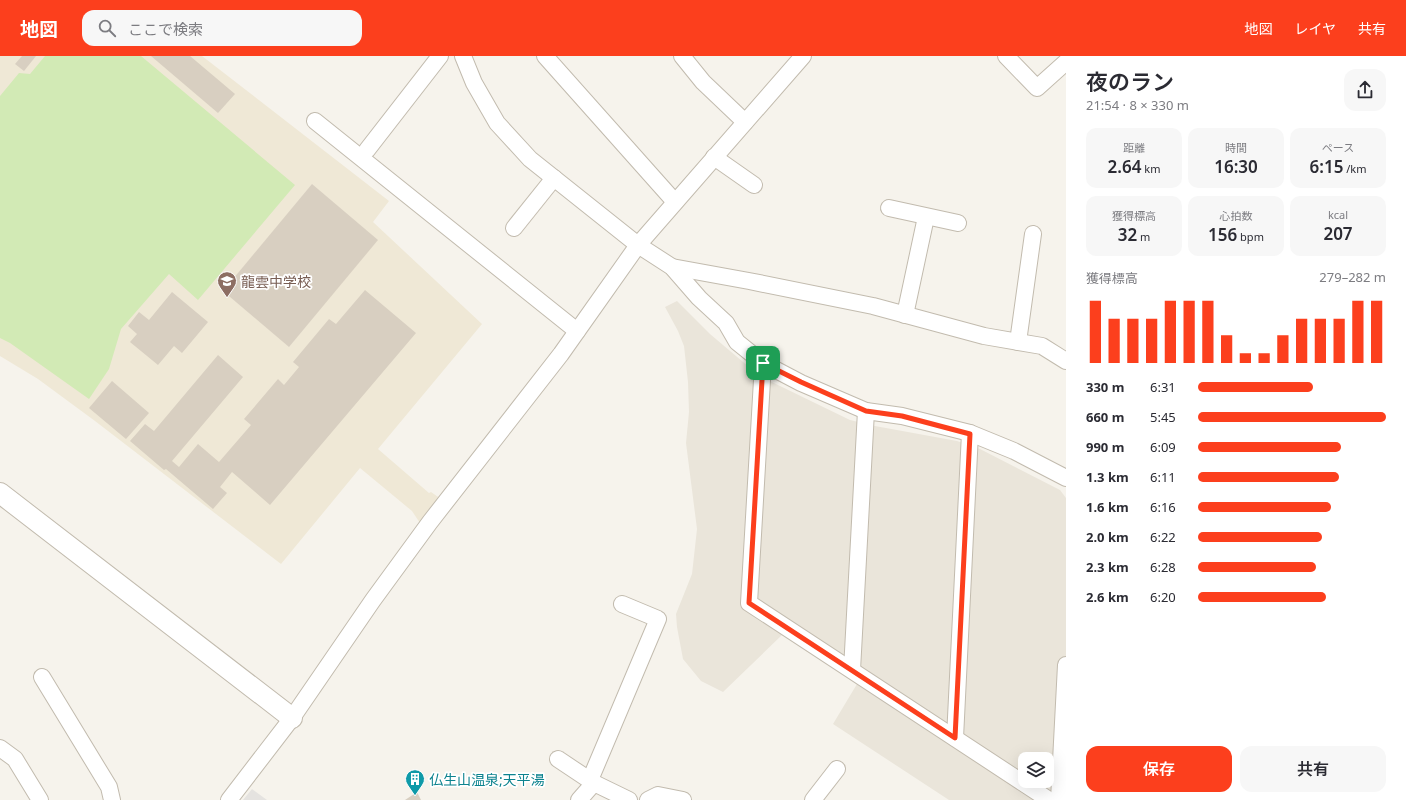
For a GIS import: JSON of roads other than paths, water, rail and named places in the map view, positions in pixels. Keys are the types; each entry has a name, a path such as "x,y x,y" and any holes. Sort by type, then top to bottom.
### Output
{"street":[{"path":"367,150 440,56"},
{"path":"463,56 474,83 498,123 530,159 638,245 672,267 699,298 726,323 737,342 763,363 866,411 902,416 970,434 1014,451 1066,478"},
{"path":"545,56 675,202"},
{"path":"682,56 703,82 745,122"},
{"path":"229,800 292,718 373,600 430,522 577,332 638,245 803,56"},
{"path":"1006,56 1037,88 1066,62"},
{"path":"315,121 577,332"},
{"path":"714,157 754,185"},
{"path":"514,228 554,178"},
{"path":"889,208 958,223"},
{"path":"905,315 926,216"},
{"path":"1018,342 1033,234"},
{"path":"672,267 857,303 984,336 1042,346 1066,361"},
{"path":"763,363 749,603 1049,800"},
{"path":"852,670 866,411"},
{"path":"955,738 970,434"},
{"path":"0,493 292,718"},
{"path":"580,800 592,781 658,619 622,604"},
{"path":"1059,800 1066,665"},
{"path":"42,677 109,787 112,800"},
{"path":"0,748 15,759 40,800"},
{"path":"558,759 592,781 629,800"},
{"path":"813,800 837,768"},
{"path":"648,800 658,795 683,800"}],"place":[{"name":"龍雲中学校","path":"227,298"},
{"name":"仏生山温泉;天平湯","path":"415,796"}]}
